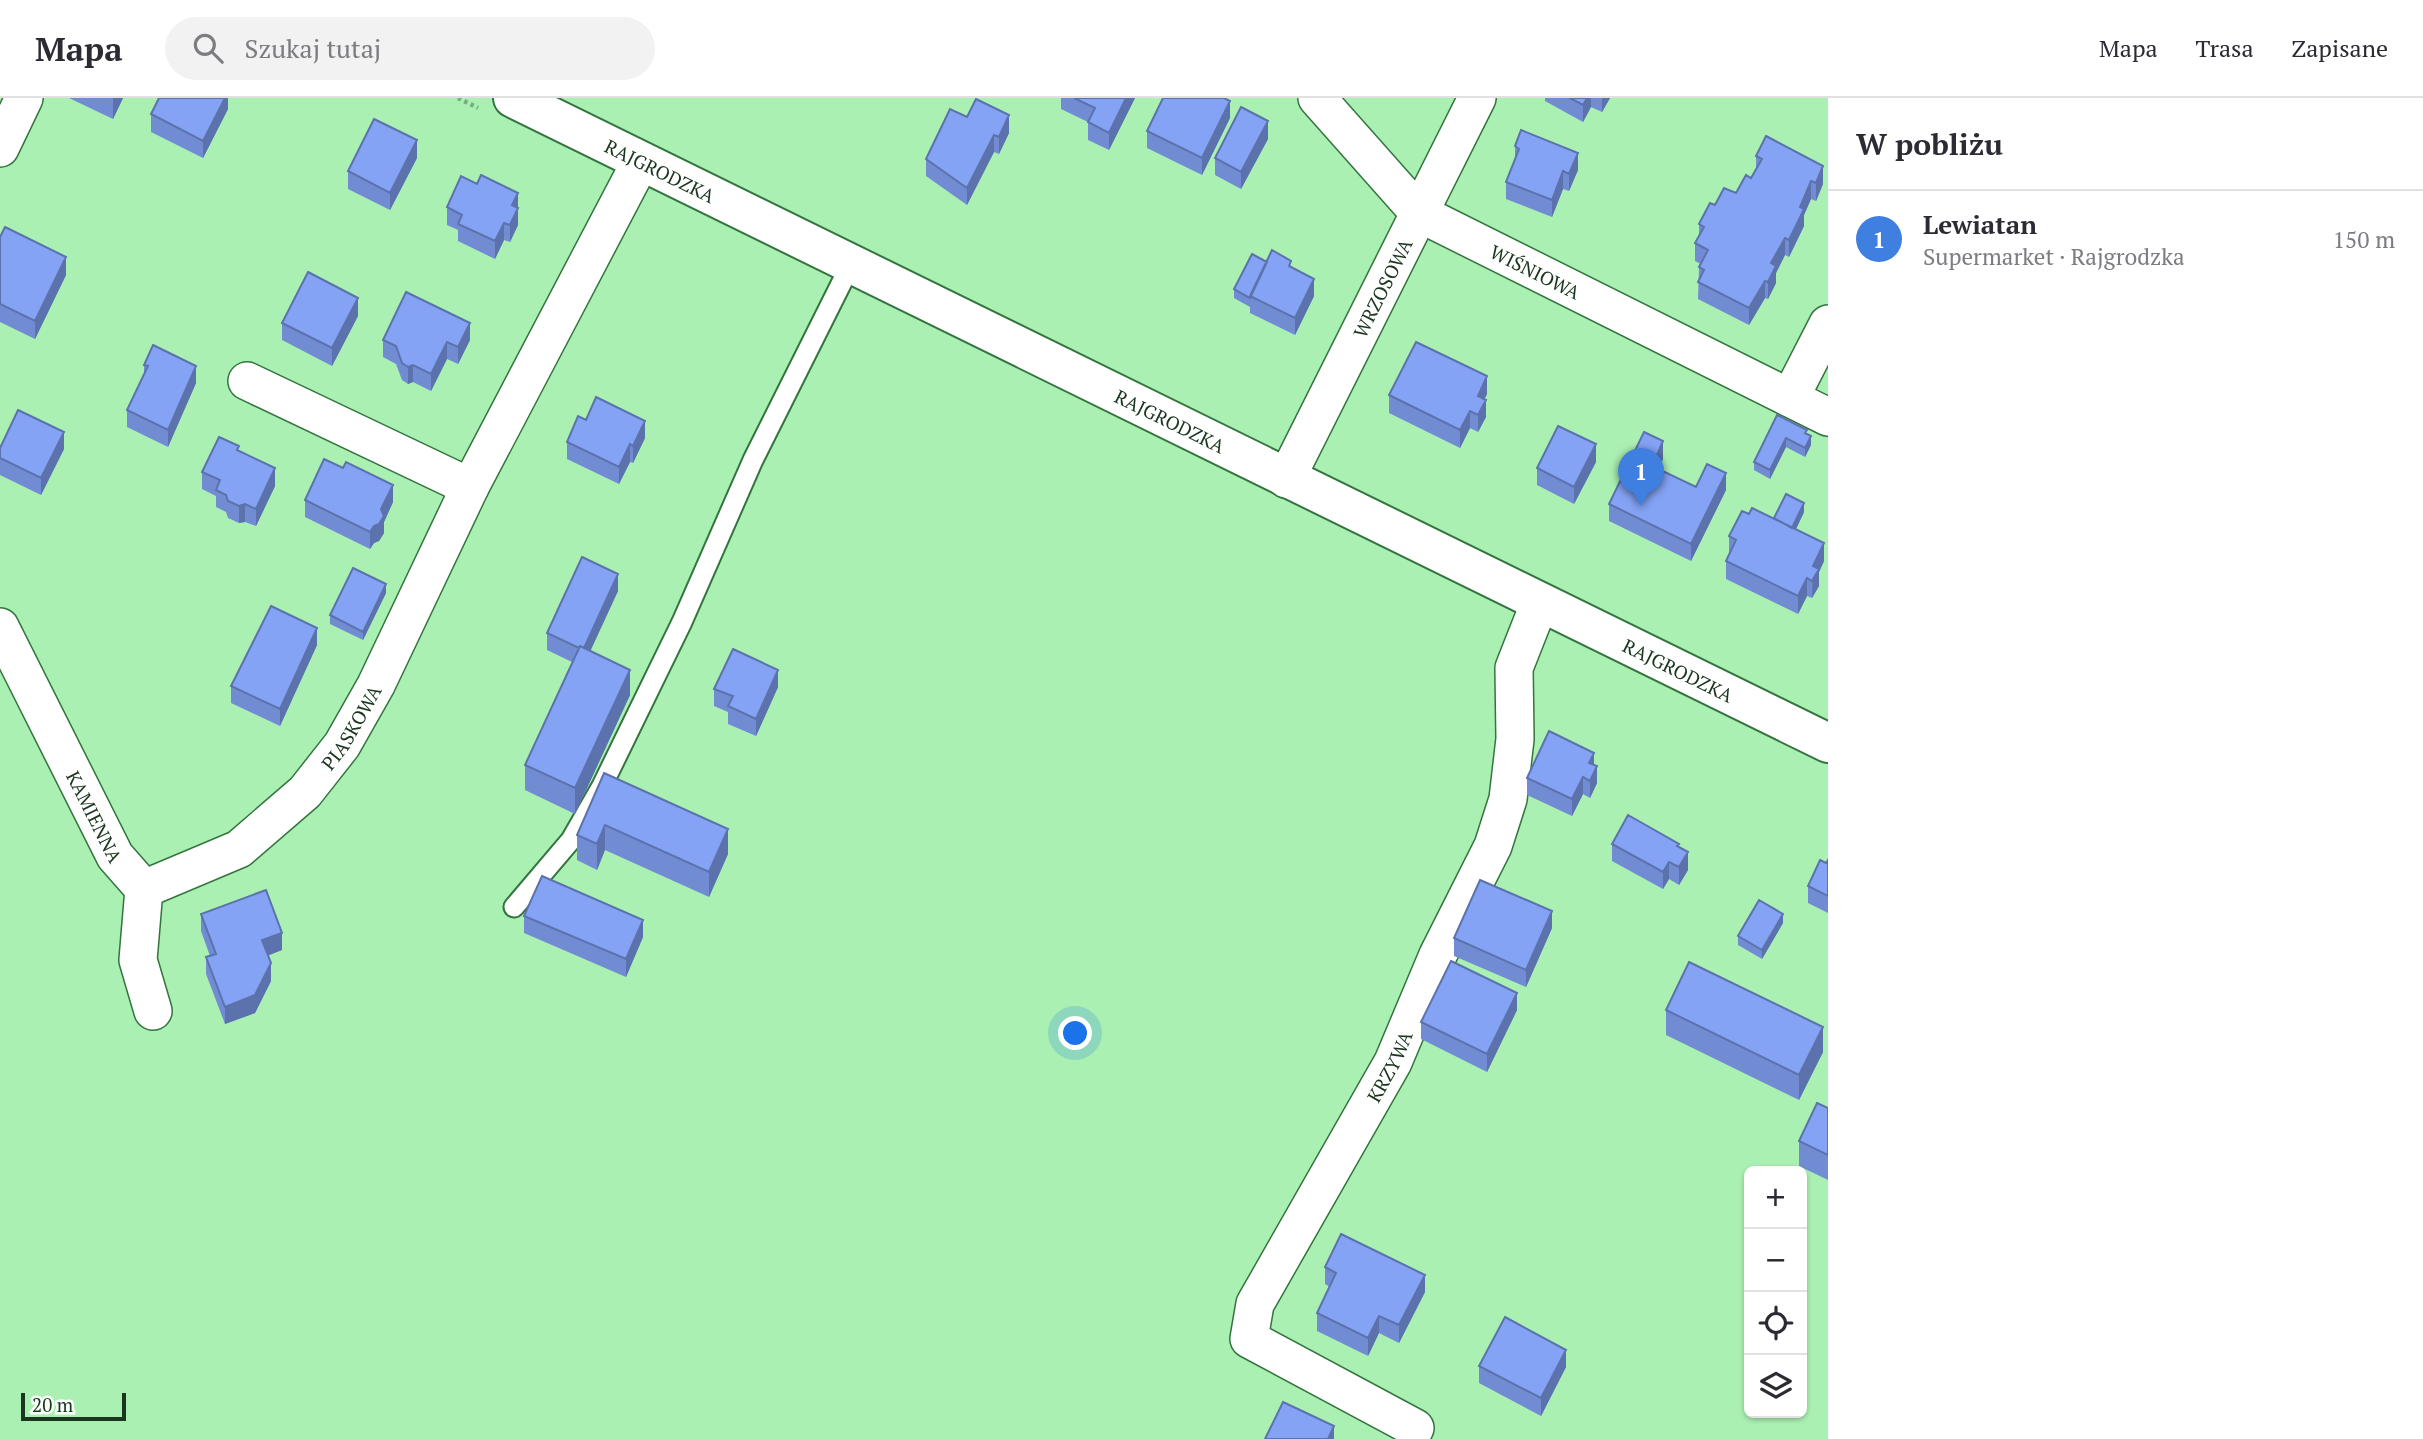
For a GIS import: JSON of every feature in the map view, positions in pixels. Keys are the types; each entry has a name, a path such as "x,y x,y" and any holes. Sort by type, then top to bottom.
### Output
{"street":[{"path":"0,148 24,98"},
{"name":"WIŚNIOWA","path":"1317,98 1419,212 1828,417"},
{"name":"WRZOSOWA","path":"1286,478 1477,98"},
{"name":"RAJGRODZKA","path":"536,103 641,161 1828,743"},
{"name":"PIASKOWA","path":"144,889 239,849 305,792 342,745 376,685 470,487 641,161"},
{"path":"1790,398 1828,324"},
{"path":"247,381 470,487"},
{"name":"KRZYWA","path":"1418,1434 1249,1339 1255,1304 1393,1062 1438,955 1493,846 1508,799 1513,751 1514,668 1540,603"},
{"name":"KAMIENNA","path":"0,627 115,856 144,889"},
{"path":"144,889 138,960 153,1011"}],"lane":[{"path":"514,908 571,840 602,786 682,622 753,460 850,264"}],"building":[{"path":"159,98 225,98 203,141 151,114"},
{"path":"1074,98 1126,98 1109,133 1088,122 1095,108"},
{"path":"1163,98 1224,98 1230,101 1202,158 1147,131"},
{"path":"1570,98 1587,98 1583,105"},
{"path":"976,99 1009,115 999,137 994,135 967,188 926,159 950,109 967,117"},
{"path":"1241,107 1268,121 1241,172 1215,158"},
{"path":"374,119 417,140 390,193 348,171"},
{"path":"1521,130 1578,153 1569,174 1563,171 1552,200 1506,182 1519,149 1515,146"},
{"path":"1766,136 1823,166 1816,183 1811,181 1800,207 1804,209 1789,240 1785,238 1771,263 1776,266 1768,282 1765,281 1749,308 1698,282 1704,270 1699,267 1708,250 1695,243 1704,227 1699,224 1710,203 1715,205 1724,188 1736,193 1746,175 1751,178 1762,159 1756,156"},
{"path":"481,175 518,193 512,205 518,208 510,225 504,223 495,241 458,224 462,215 447,207 461,176 477,184"},
{"path":"5,227 66,257 35,321 0,304 0,237"},
{"path":"1272,250 1291,261 1289,266 1314,279 1295,318 1250,296"},
{"path":"1252,254 1267,262 1250,298 1234,289"},
{"path":"308,272 358,298 332,348 282,323"},
{"path":"406,292 470,323 458,347 447,342 431,374 402,363 396,346 383,340"},
{"path":"1416,342 1487,376 1478,396 1486,400 1478,415 1470,411 1460,430 1389,395"},
{"path":"153,345 196,366 168,430 127,410 148,366 144,365"},
{"path":"596,397 645,421 619,467 567,442 578,416 586,420"},
{"path":"18,410 64,432 41,478 0,458 0,448"},
{"path":"1777,415 1807,430 1805,433 1811,436 1805,448 1786,438 1770,470 1754,462"},
{"path":"1558,426 1596,444 1574,487 1537,468"},
{"path":"1644,432 1663,441 1652,466 1696,487 1707,464 1726,473 1691,544 1609,504"},
{"path":"219,437 239,446 237,450 275,468 256,509 228,501 226,495 216,490 220,480 202,472"},
{"path":"324,459 343,468 346,462 393,485 381,509 384,516 370,532 305,500"},
{"path":"1786,494 1804,503 1792,528 1774,518"},
{"path":"1752,508 1824,543 1813,566 1819,569 1812,581 1807,578 1798,596 1726,561 1736,540 1729,536 1742,511 1749,514"},
{"path":"582,557 618,574 584,648 579,648 547,633"},
{"path":"353,568 386,584 363,632 330,615"},
{"path":"271,606 317,628 280,709 231,686"},
{"path":"580,646 630,670 575,788 525,765"},
{"path":"733,649 778,670 756,719 728,706 733,696 714,689"},
{"path":"1549,731 1594,753 1589,763 1597,766 1590,781 1583,777 1572,799 1527,778"},
{"path":"604,773 728,829 709,872 605,825 597,844 577,835"},
{"path":"1628,815 1688,852 1679,867 1669,862 1663,872 1612,844"},
{"path":"1820,860 1826,863 1828,860 1828,896 1808,886"},
{"path":"542,876 643,920 626,959 524,916"},
{"path":"1480,880 1552,911 1526,970 1454,938"},
{"path":"266,890 282,933 262,940 271,963 255,995 225,1007 206,957 216,954 201,914"},
{"path":"1759,900 1783,914 1762,950 1738,936"},
{"path":"1451,961 1517,993 1487,1054 1421,1022"},
{"path":"1689,962 1823,1027 1799,1075 1666,1010"},
{"path":"1817,1103 1828,1108 1828,1155 1799,1141"},
{"path":"1341,1234 1425,1275 1399,1325 1379,1316 1368,1338 1317,1313 1336,1273 1325,1267"},
{"path":"1505,1317 1566,1350 1541,1398 1479,1366"},
{"path":"1283,1402 1334,1426 1328,1439 1265,1439"}],"place":[{"name":"Lewiatan","path":"1641,506"}]}
